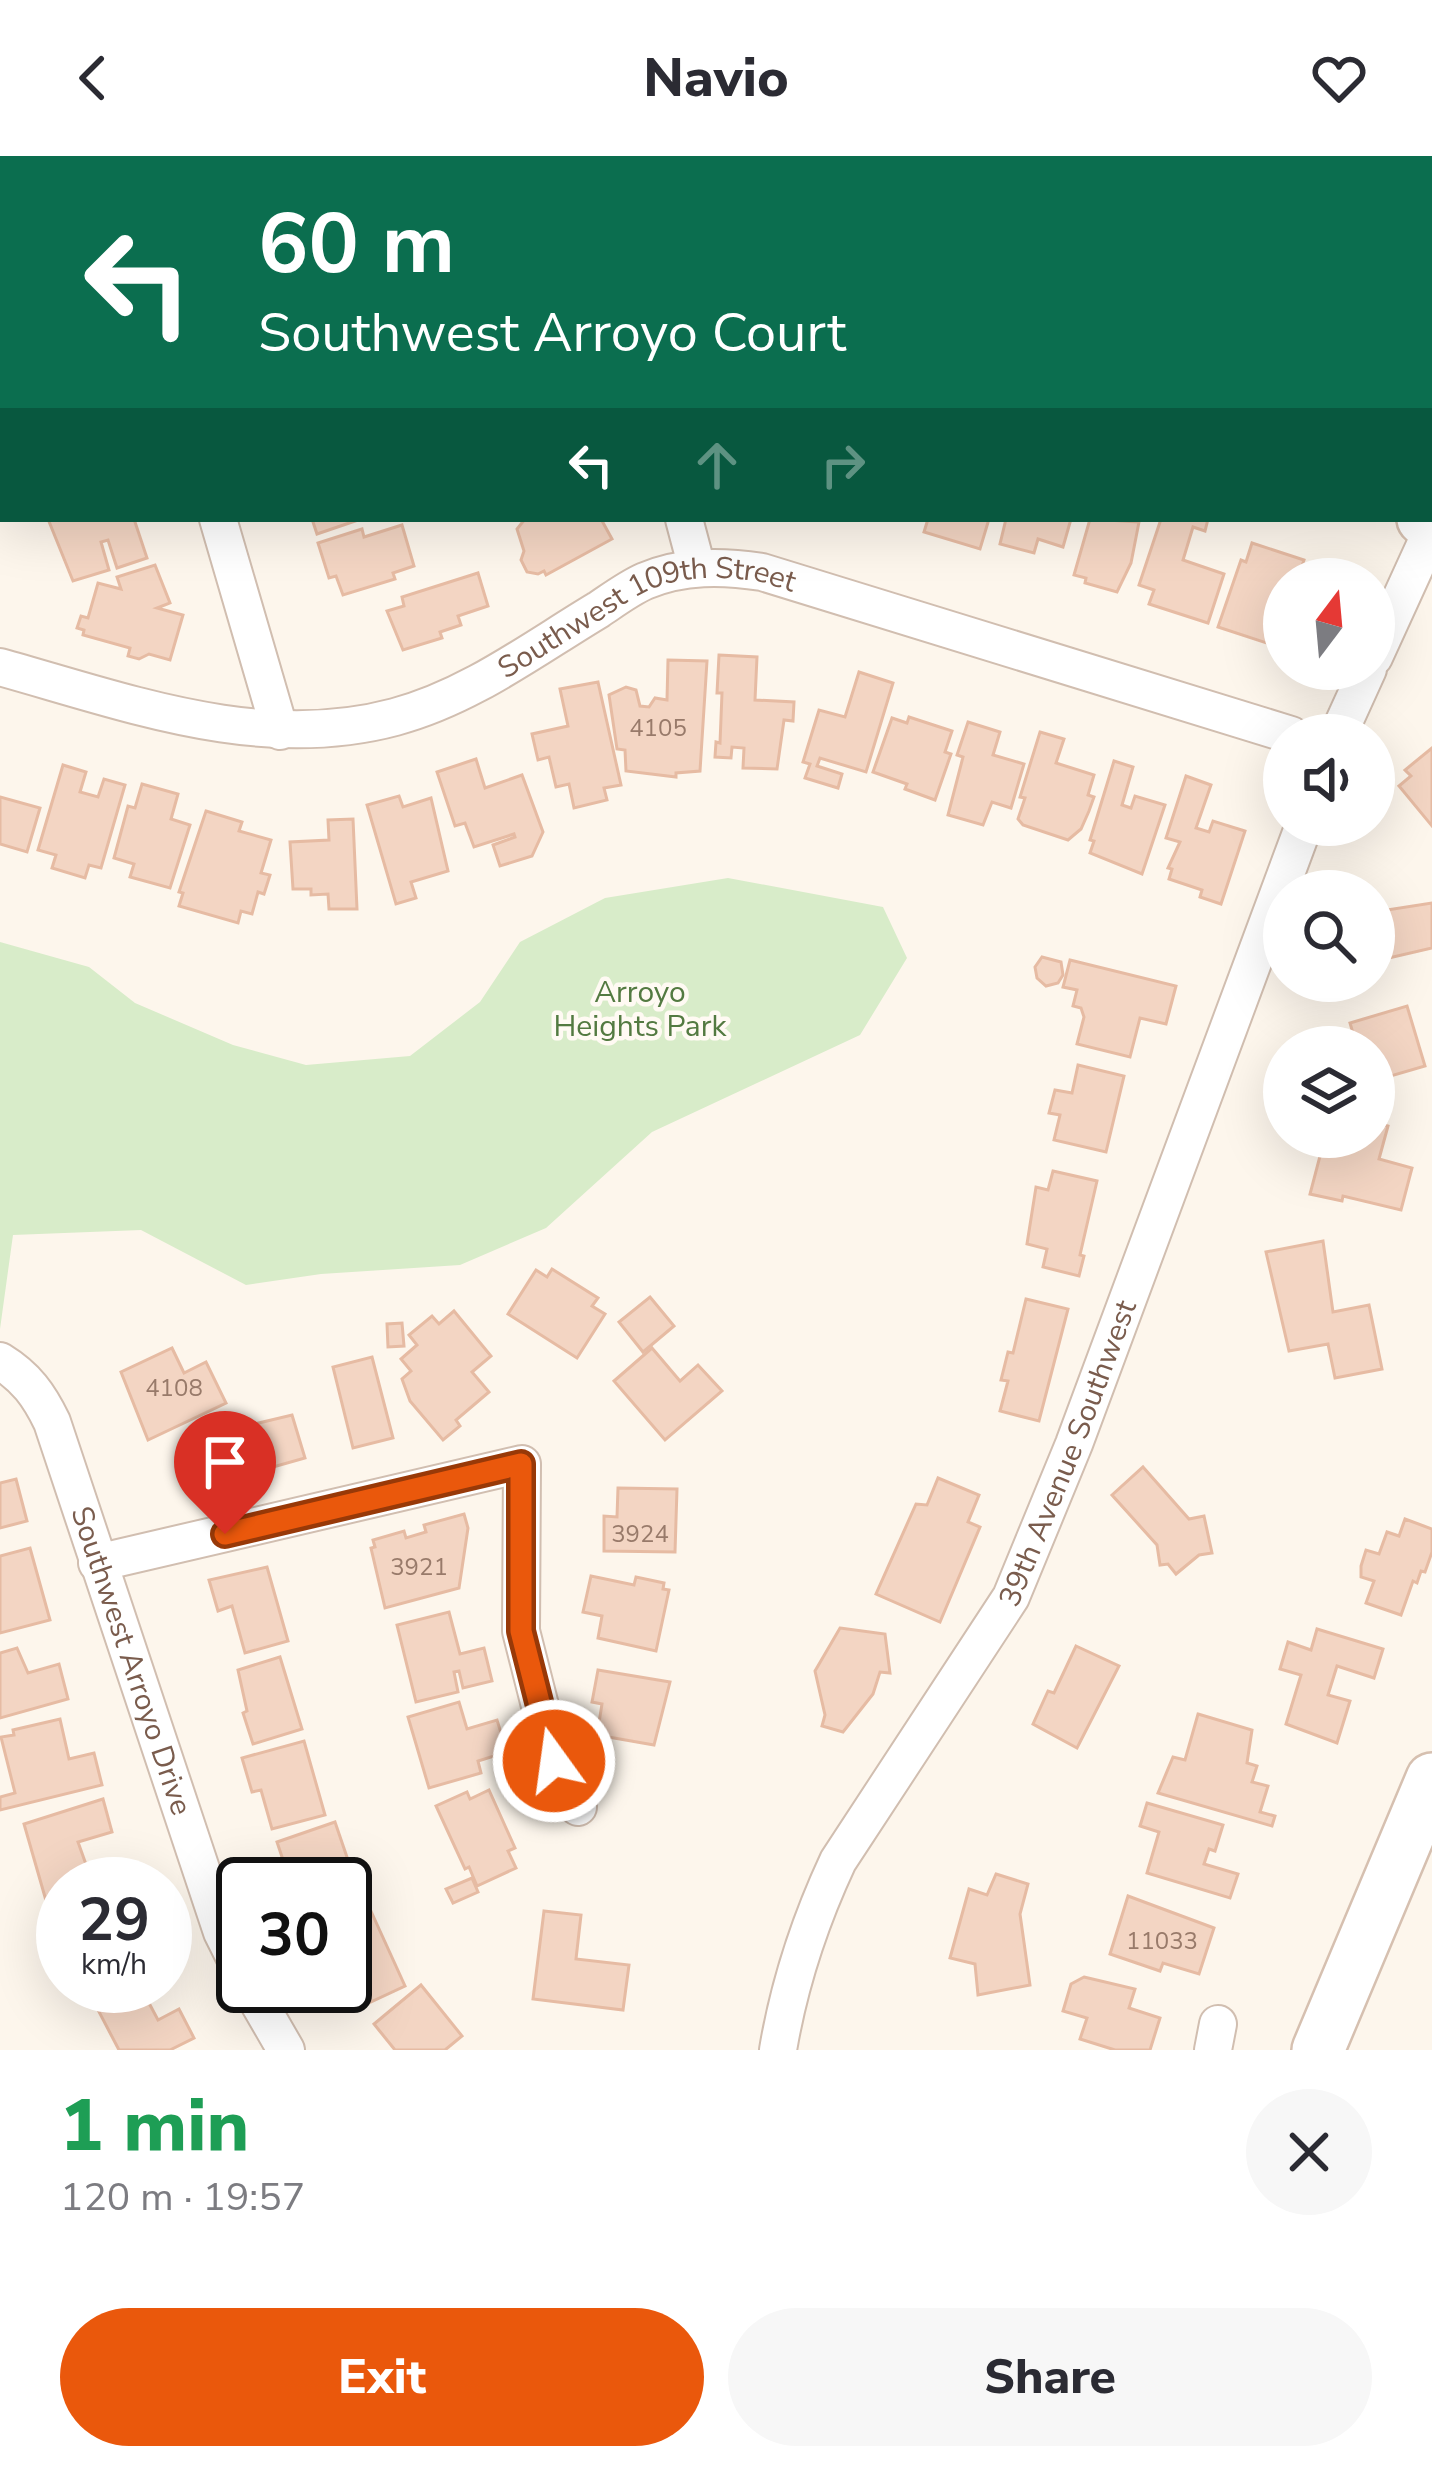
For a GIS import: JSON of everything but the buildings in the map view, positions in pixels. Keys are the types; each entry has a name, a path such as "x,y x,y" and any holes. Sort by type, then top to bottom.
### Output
{"street":[{"path":"219,522 280,730"},
{"path":"685,522 697,568"},
{"path":"1395,610 1432,528"},
{"name":"Southwest 109th Street","path":"0,667 190,720 280,730 354,726 436,703 510,665 645,581 697,568 762,572 1263,726"},
{"name":"39th Avenue Southwest","path":"778,2050 818,1903 838,1861 1011,1597 1074,1444 1296,846"},
{"name":"Southwest Arroyo Drive","path":"0,1361 38,1394 52,1422 216,1914"},
{"path":"97,1563 521,1464 521,1631 554,1761 578,1807"},
{"path":"1318,2050 1432,1779"},
{"path":"265,2013 286,2050"}],"green space":[{"name":"Arroyo Heights Park","path":"728,878 883,907 907,958 860,1035 652,1132 546,1228 460,1265 321,1274 246,1285 141,1230 13,1235 0,1329 0,942 89,967 135,1003 233,1045 306,1065 410,1056 480,1002 520,942 605,898"}],"route":[{"path":"225,1534 521,1464 521,1631 554,1761"}]}
